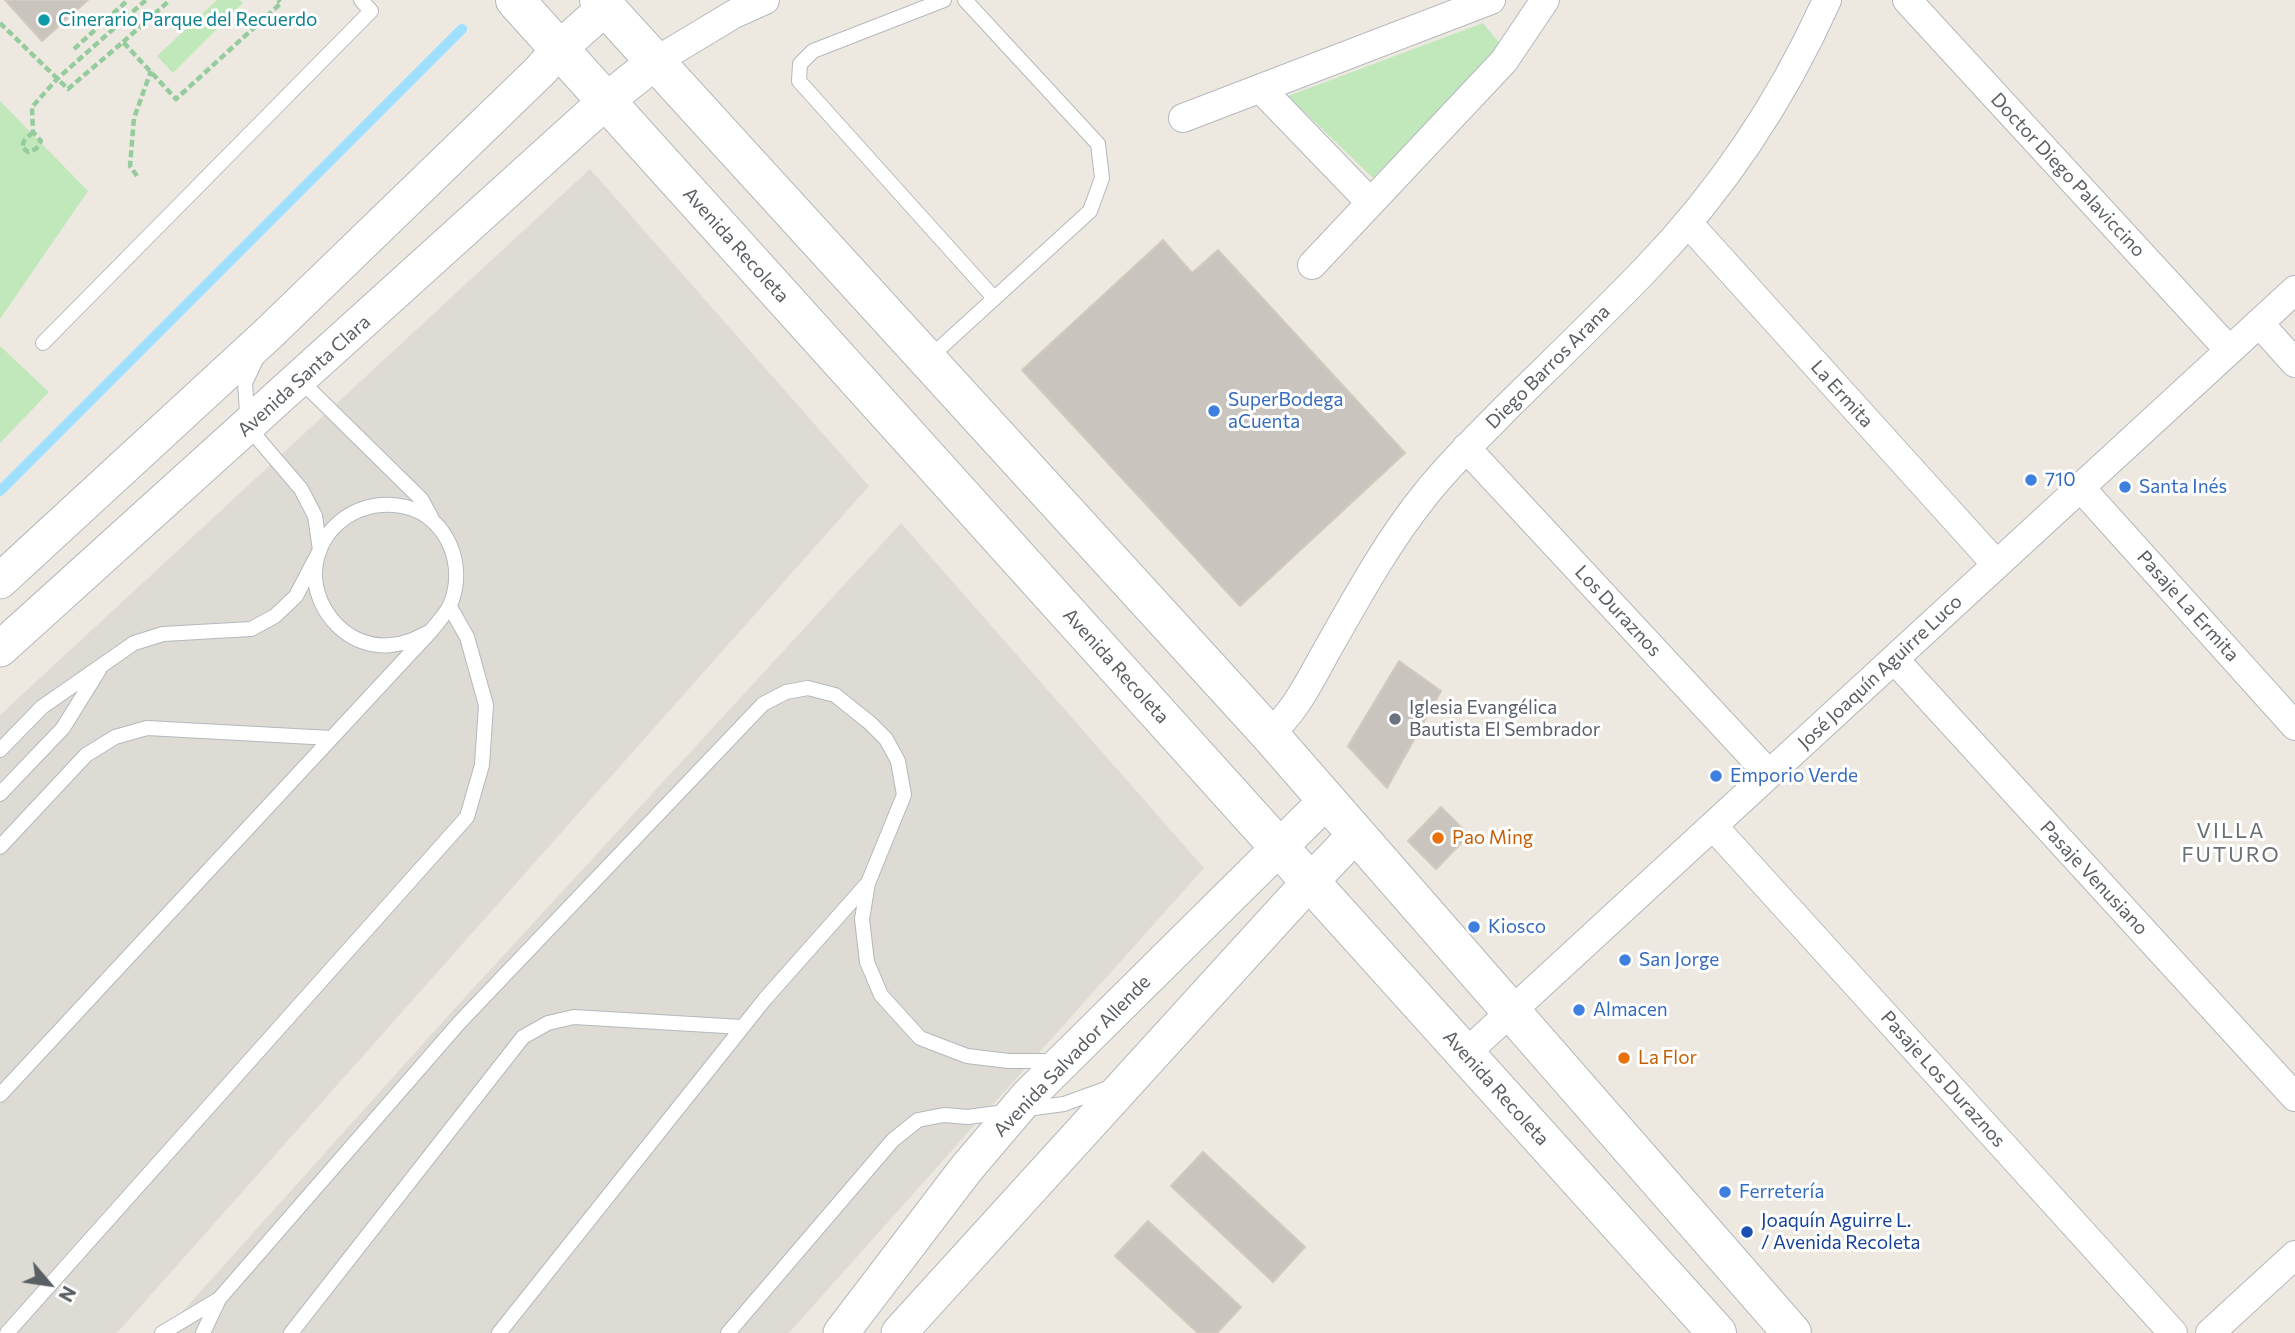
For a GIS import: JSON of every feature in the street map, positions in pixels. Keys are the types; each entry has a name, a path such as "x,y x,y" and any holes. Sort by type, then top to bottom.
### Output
{"main road":[{"name":"Avenida Recoleta","path":"515,0 1717,1333"},
{"path":"607,2 656,61 1269,734 1792,1333"}],"street":[{"path":"656,61 734,13 765,0"},
{"path":"1183,118 1261,89 1432,11 1491,0"},
{"path":"1312,265 1504,61 1545,0"},
{"name":"Diego Barros Arana","path":"1269,734 1280,725 1301,696 1396,534 1424,495 1466,448 1648,267 1688,223 1726,173 1780,90 1827,0"},
{"name":"Doctor Diego Palaviccino","path":"1907,0 2229,350"},
{"path":"0,581 268,334 540,71 607,2"},
{"name":"Avenida Santa Clara","path":"0,649 606,101 656,61"},
{"path":"1261,89 1370,202"},
{"name":"La Ermita","path":"1688,223 1996,564"},
{"name":"José Joaquín Aguirre Luco","path":"1465,1054 2295,290"},
{"path":"2259,323 2295,363"},
{"name":"Los Duraznos","path":"1466,448 1769,774"},
{"name":"Pasaje La Ermita","path":"2080,487 2295,726"},
{"name":"Pasaje Venusiano","path":"1894,659 2295,1097"},
{"name":"Avenida Salvador Allende","path":"841,1333 966,1169 1014,1111 1327,800"},
{"name":"Pasaje Los Duraznos","path":"1713,826 2173,1333"},
{"path":"899,1333 1356,834"},
{"path":"2210,1333 2295,1255"}],"lane":[{"path":"43,344 371,11 361,0"},
{"path":"944,0 813,51 800,64 799,81 994,298"},
{"path":"928,359 1090,211 1102,178 1098,144 965,0"},
{"path":"268,334 245,383 248,427 301,489 315,516 320,550 315,572 318,595 328,616 344,632 365,643 388,646 410,642 431,631"},
{"path":"0,1095 431,631 450,607 458,576 452,546 421,499 300,380"},
{"path":"0,750 43,707 134,643 163,634 251,629 275,616 296,596 331,529 349,514 370,505 393,503 414,509 434,521"},
{"path":"7,1333 467,817 482,765 486,705 467,637 450,607"},
{"path":"0,794 63,728 104,663"},
{"path":"203,1333 219,1299 459,1023 763,704 786,692 808,688 835,695 886,739 898,761 904,795 868,883 862,919 867,962 881,995 920,1038 967,1056 1009,1061 1065,1060"},
{"path":"0,847 86,755 115,737 147,728 331,738"},
{"path":"499,1333 742,1027 868,883"},
{"path":"291,1333 523,1037 548,1023 574,1017 742,1027"},
{"path":"727,1333 893,1140 918,1120 944,1115 968,1117 1063,1104 1098,1093 1132,1076"},
{"path":"162,1333 219,1299"}],"path":[{"path":"74,49 128,0"},
{"path":"33,132 22,147 28,152 36,149 41,141 33,132 32,107 57,79 146,0"},
{"path":"0,23 68,89 170,0"},
{"path":"123,42 176,99 281,2 278,0"},
{"path":"137,176 130,166 134,118 151,71"}],"shaded area":[{"path":"590,169 869,486 117,1333 0,1333 0,715"},
{"path":"901,523 1204,868 789,1333 163,1333 456,1007"}],"green space":[{"path":"217,0 240,0 243,3 173,73 157,56"},
{"path":"1483,23 1501,45 1373,178 1288,96"},
{"path":"0,101 88,191 0,319"},
{"path":"0,346 49,392 0,443"}],"building":[{"name":"Cinerario Parque del Recuerdo","path":"5,0 88,0 42,41"},
{"name":"SuperBodega aCuenta","path":"1163,240 1192,273 1218,250 1405,453 1240,606 1022,370"},
{"name":"Iglesia Evangélica Bautista El Sembrador","path":"1399,661 1441,691 1387,788 1348,746"},
{"name":"Pao Ming","path":"1441,807 1469,835 1436,869 1408,841"},
{"path":"1203,1152 1305,1247 1273,1282 1171,1186"},
{"path":"1148,1221 1241,1307 1217,1333 1198,1333 1115,1256"}],"waterway":[{"path":"0,491 462,29"}],"place":[{"name":"Cinerario Parque del Recuerdo","path":"44,20"},
{"name":"SuperBodega aCuenta","path":"1214,411"},
{"name":"710","path":"2031,480"},
{"name":"Santa Inés","path":"2125,487"},
{"name":"Iglesia Evangélica Bautista El Sembrador","path":"1395,719"},
{"name":"Emporio Verde","path":"1716,776"},
{"name":"Pao Ming","path":"1438,838"},
{"name":"Kiosco","path":"1474,927"},
{"name":"San Jorge","path":"1625,960"},
{"name":"Almacen","path":"1579,1010"},
{"name":"La Flor","path":"1624,1058"},
{"name":"Ferretería","path":"1725,1192"},
{"name":"Joaquín Aguirre L. / Avenida Recoleta","path":"1747,1232"}],"district":[{"name":"VILLA FUTURO","path":"2231,843"}]}
